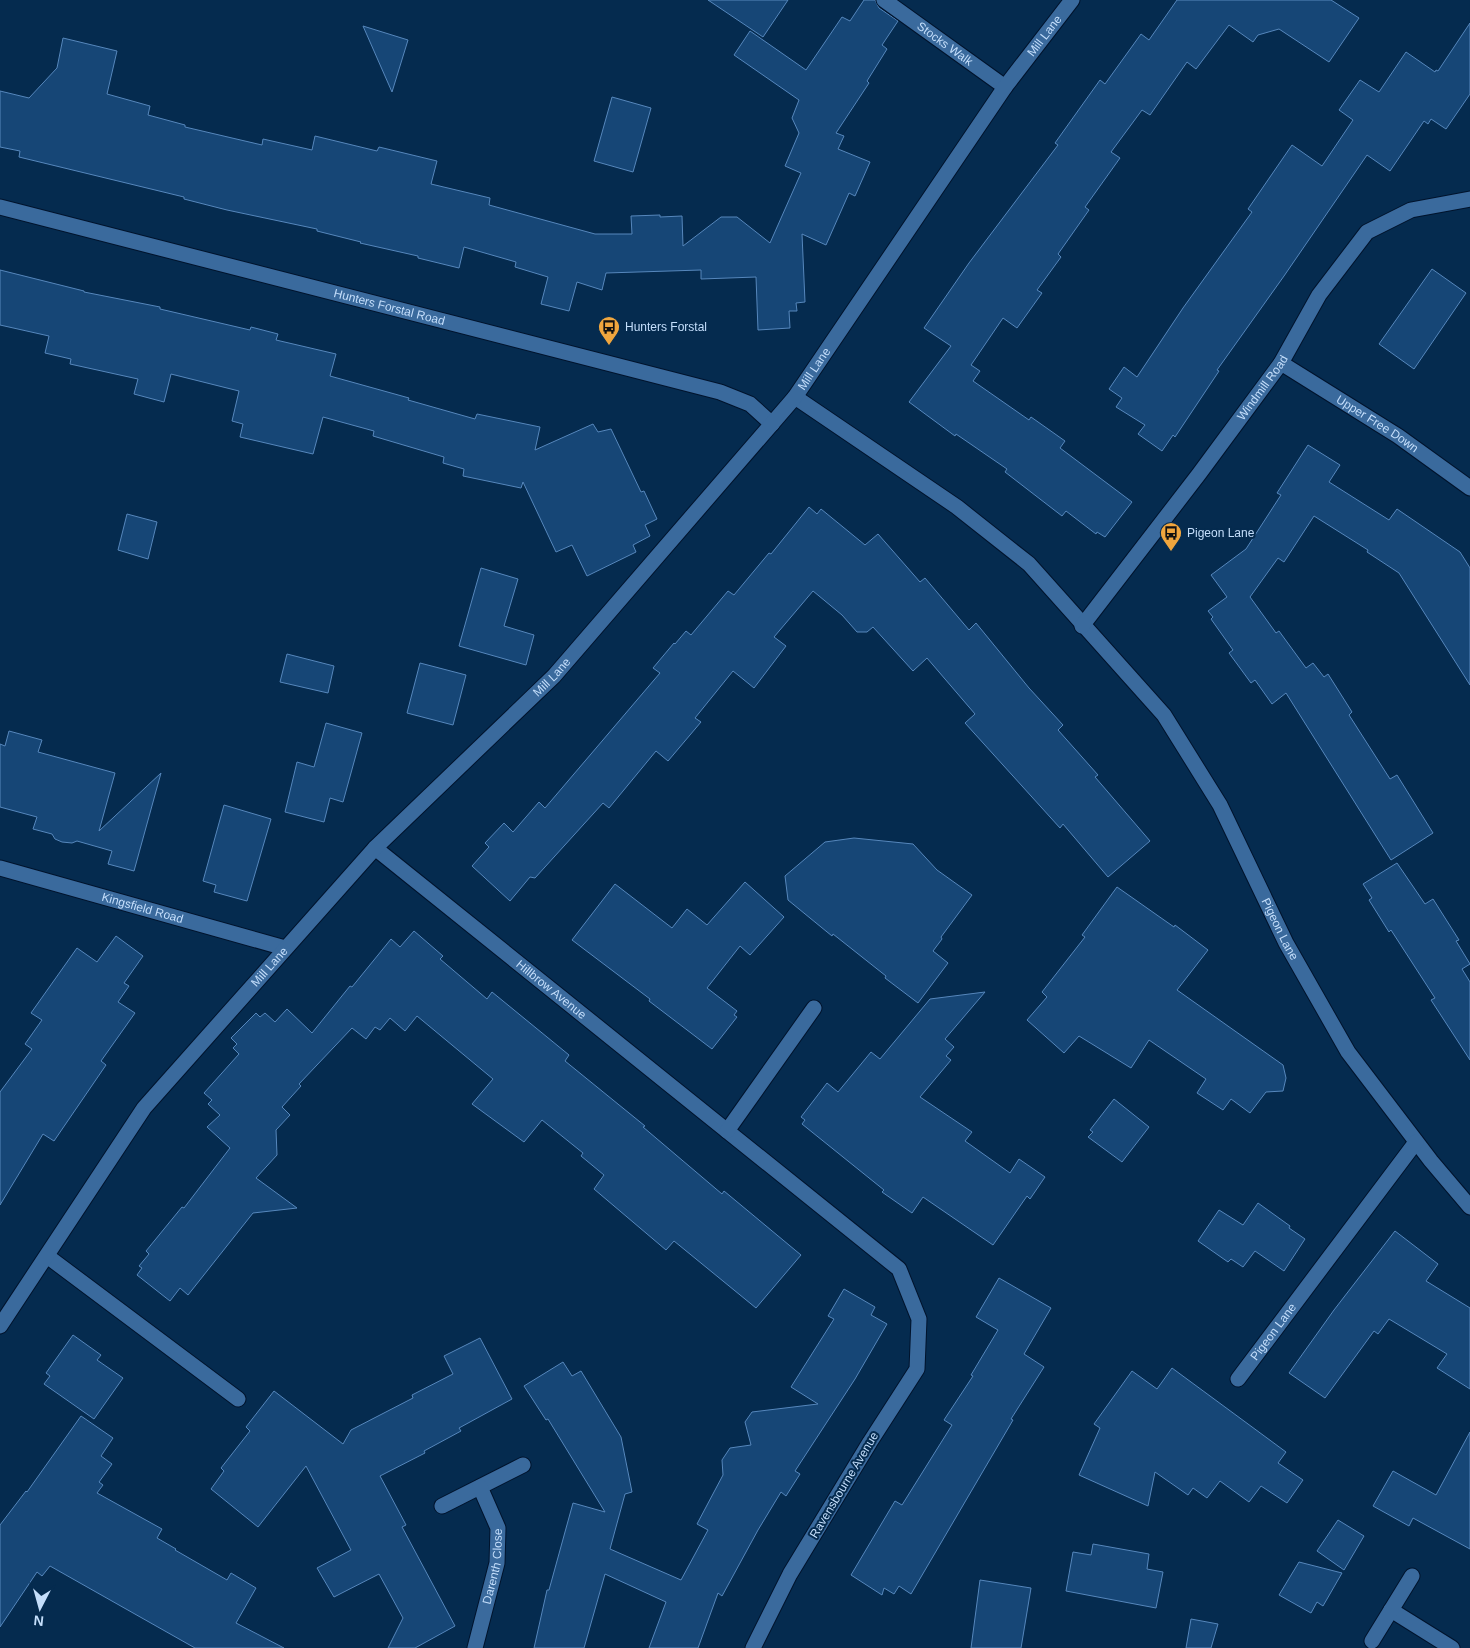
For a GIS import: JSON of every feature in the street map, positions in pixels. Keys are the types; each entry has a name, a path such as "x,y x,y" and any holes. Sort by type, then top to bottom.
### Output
{"street":[{"name":"Stocks Walk","path":"884,0 1005,87"},
{"name":"Mill Lane","path":"0,1326 144,1108 375,848 554,676 795,397 1005,87 1072,0"},
{"name":"Windmill Road","path":"1082,626 1199,474 1281,363 1319,295 1367,232 1411,210 1470,199"},
{"name":"Hunters Forstal Road","path":"0,206 720,392 750,404 772,424"},
{"name":"Upper Free Down","path":"1281,363 1398,436 1470,488"},
{"name":"Pigeon Lane","path":"795,397 957,507 1029,564 1082,626 1164,715 1220,805 1286,943 1348,1052 1416,1142 1470,1207"},
{"name":"Hillbrow Avenue","path":"375,848 899,1269 919,1319"},
{"name":"Kingsfield Road","path":"0,868 285,948"},
{"path":"727,1131 814,1008"},
{"name":"Pigeon Lane","path":"1238,1379 1416,1142"},
{"path":"47,1256 238,1399"},
{"name":"Ravensbourne Avenue","path":"753,1648 790,1574 870,1442 917,1369 919,1319"},
{"path":"442,1506 523,1465"},
{"name":"Darenth Close","path":"475,1648 497,1563 498,1537 498,1528 480,1487"},
{"path":"1372,1641 1412,1576"},
{"path":"1392,1610 1452,1648"}],"building":[{"path":"708,0 788,0 763,37"},
{"path":"864,0 875,0 879,8 898,21 882,45 887,49 867,81 869,83 836,133 844,136 838,149 870,162 855,196 849,193 826,245 802,234 805,302 796,303 797,311 789,311 790,328 758,330 756,277 701,279 701,270 606,273 602,290 577,282 569,311 541,304 548,277 515,267 516,262 464,247 459,268 418,258 418,256 360,243 317,231 317,229 227,210 184,199 184,197 19,157 20,151 0,147 0,91 29,98 57,68 63,38 117,51 107,94 150,106 148,115 185,125 185,127 262,145 263,139 312,150 315,136 377,151 379,147 437,161 431,184 490,198 489,205 595,234 632,234 631,216 682,216 683,246 721,217 737,217 770,243 801,173 785,166 799,133 792,118 799,100 734,55 750,31 806,70 842,17 850,21"},
{"path":"1177,0 1331,0 1359,18 1329,62 1279,29 1258,35 1253,42 1229,25 1196,69 1187,62 1150,115 1142,110 1111,152 1120,158 1085,207 1089,210 1058,254 1061,257 1037,290 1042,293 1017,328 1003,318 971,365 980,371 973,381 1029,420 1031,417 1065,441 1060,448 1132,502 1105,537 1097,532 1096,534 1066,511 1062,516 1005,472 1007,469 956,434 955,436 909,402 951,346 924,328 969,263 1058,145 1055,143 1100,80 1105,84 1141,34 1149,40"},
{"path":"1470,23 1470,94 1446,129 1431,119 1428,124 1424,121 1390,171 1367,155 1217,370 1219,371 1175,437 1173,435 1162,451 1138,434 1145,425 1116,407 1122,398 1109,389 1124,367 1137,377 1183,308 1252,212 1248,209 1292,145 1322,166 1353,120 1339,110 1360,80 1379,92 1406,52 1435,72 1436,70 1438,71"},
{"path":"363,26 408,40 392,92"},
{"path":"612,97 651,108 633,172 594,161"},
{"path":"1432,269 1466,293 1414,369 1379,344"},
{"path":"0,270 84,292 160,307 160,309 250,330 251,327 278,334 276,340 336,354 330,376 475,419 477,414 540,427 535,450 593,424 598,432 611,429 641,492 644,491 657,519 645,525 650,536 633,545 636,552 587,576 572,545 556,552 523,482 521,488 463,476 464,469 443,463 444,457 373,436 374,431 323,417 313,454 240,437 243,424 232,421 239,391 171,374 164,402 134,394 138,379 70,364 71,359 45,353 49,336 0,325"},
{"path":"1308,445 1340,465 1329,482 1389,520 1397,509 1460,552 1470,568 1470,685 1399,573 1367,552 1368,550 1314,516 1284,562 1278,558 1250,597 1276,633 1279,631 1306,668 1313,663 1324,677 1328,674 1352,712 1349,715 1390,779 1397,775 1433,833 1391,860 1286,693 1272,704 1255,680 1251,683 1229,653 1233,650 1211,619 1213,617 1208,611 1227,597 1211,575 1246,549 1281,495 1277,493"},
{"path":"809,507 817,514 821,509 865,545 878,534 920,582 925,578 969,630 976,623 1029,688 1063,725 1058,730 1098,775 1095,777 1150,841 1108,877 1063,824 1060,828 965,723 975,714 927,658 913,671 873,627 867,632 857,632 842,615 813,591 774,637 786,646 754,688 733,671 695,718 701,722 668,761 656,751 609,808 603,803 535,878 530,877 510,901 472,866 489,847 485,843 504,823 513,832 539,802 545,808 660,673 653,668 674,643 686,631 691,635 728,591 734,595 769,553 771,554"},
{"path":"127,514 157,522 148,559 118,550"},
{"path":"481,568 518,579 504,626 534,635 526,665 459,646"},
{"path":"287,654 334,666 328,693 280,682"},
{"path":"420,663 466,675 453,725 407,713"},
{"path":"326,723 362,733 343,802 330,798 324,822 285,812 297,762 314,767"},
{"path":"9,731 42,740 38,752 115,773 99,831 161,773 134,871 108,864 112,851 77,841 72,843 62,842 55,839 52,834 33,829 37,817 0,807 0,744 5,746"},
{"path":"224,805 271,819 247,901 214,892 216,885 203,881"},
{"path":"854,838 913,844 937,870 972,895 933,951 948,963 918,1003 788,900 785,876 825,842"},
{"path":"1397,863 1425,904 1433,899 1459,940 1456,941 1470,964 1462,969 1470,982 1470,1060 1431,1000 1435,998 1369,900 1372,898 1363,884"},
{"path":"745,882 784,917 750,955 740,946 707,988 737,1011 734,1015 737,1017 712,1049 572,940 615,884 672,928 687,909 707,925"},
{"path":"1117,887 1174,927 1175,925 1208,950 1177,990 1283,1065 1286,1078 1283,1091 1266,1092 1250,1113 1231,1099 1223,1110 1197,1093 1206,1079 1149,1040 1131,1068 1079,1036 1064,1053 1027,1020 1047,997 1042,992 1085,937 1082,935"},
{"path":"414,931 443,956 440,959 487,999 492,992 569,1055 565,1061 645,1126 643,1127 722,1194 724,1191 801,1255 756,1308 674,1241 666,1250 594,1189 604,1175 581,1156 583,1153 542,1120 524,1142 472,1104 493,1079 417,1016 405,1031 390,1018 380,1030 375,1027 366,1039 352,1028 299,1084 301,1086 282,1107 290,1115 276,1130 277,1155 256,1178 297,1208 253,1213 188,1295 180,1288 170,1301 137,1275 142,1268 139,1266 149,1254 146,1251 182,1207 184,1208 230,1148 207,1127 220,1115 208,1104 212,1100 204,1093 239,1054 233,1048 237,1044 231,1038 256,1013 260,1017 265,1013 275,1022 287,1009 312,1033 391,939 400,947"},
{"path":"116,936 143,956 124,983 129,986 118,1002 135,1013 101,1061 106,1065 54,1141 43,1134 0,1205 0,1092 32,1049 25,1044 42,1020 31,1013 77,948 97,962"},
{"path":"985,992 945,1039 954,1047 946,1056 951,1060 920,1097 972,1132 965,1141 1010,1173 1019,1159 1045,1177 1030,1199 1027,1196 993,1245 923,1197 912,1213 882,1192 884,1190 802,1124 805,1120 801,1117 827,1083 838,1092 871,1052 880,1059 930,999"},
{"path":"1114,1099 1149,1127 1122,1162 1088,1137 1093,1132 1090,1130"},
{"path":"1258,1203 1305,1239 1284,1271 1255,1251 1243,1267 1231,1259 1228,1262 1198,1241 1219,1210 1243,1225"},
{"path":"1395,1231 1438,1264 1426,1281 1470,1308 1470,1389 1437,1368 1447,1354 1389,1319 1378,1334 1374,1331 1325,1398 1289,1373 1334,1310"},
{"path":"999,1278 1051,1308 1024,1354 1044,1367 1011,1419 1013,1420 911,1594 899,1586 894,1594 884,1588 882,1595 851,1575 895,1501 902,1505 952,1425 944,1420 973,1376 971,1375 998,1330 976,1317"},
{"path":"844,1289 875,1307 871,1315 887,1324 855,1379 795,1471 800,1474 786,1496 781,1492 722,1596 718,1593 698,1648 649,1648 666,1602 605,1574 584,1648 534,1648 547,1590 549,1590 573,1503 605,1512 548,1419 546,1420 524,1386 563,1362 572,1376 581,1371 621,1437 632,1492 625,1494 610,1549 681,1580 708,1530 697,1524 723,1475 722,1460 730,1448 751,1445 745,1422 752,1412 818,1404 791,1387 834,1319 828,1316"},
{"path":"73,1335 101,1355 97,1360 123,1378 94,1419 44,1384 50,1376 46,1373"},
{"path":"480,1338 512,1399 459,1428 461,1431 424,1451 425,1453 380,1476 406,1525 402,1527 455,1626 415,1648 388,1648 403,1618 379,1574 334,1597 317,1568 351,1550 306,1466 258,1527 211,1489 224,1471 221,1468 250,1431 246,1427 274,1391 343,1444 351,1430 413,1398 412,1395 453,1374 444,1356"},
{"path":"1172,1368 1286,1452 1278,1463 1303,1480 1287,1503 1261,1486 1249,1502 1220,1481 1207,1498 1193,1488 1188,1495 1155,1472 1148,1506 1079,1475 1100,1428 1094,1424 1132,1371 1157,1389"},
{"path":"81,1416 113,1438 101,1456 112,1464 99,1482 103,1485 97,1493 162,1529 157,1538 175,1550 227,1580 231,1573 256,1588 236,1623 284,1648 195,1648 50,1566 42,1576 37,1572 0,1627 0,1525 27,1492"},
{"path":"1470,1432 1470,1549 1413,1518 1409,1526 1373,1506 1393,1471 1436,1495"},
{"path":"1338,1520 1364,1536 1344,1570 1317,1551"},
{"path":"1093,1544 1149,1554 1147,1569 1163,1572 1156,1608 1066,1591 1073,1552 1091,1555"},
{"path":"1299,1562 1342,1573 1323,1606 1317,1602 1311,1613 1279,1595"},
{"path":"980,1580 1031,1588 1021,1648 971,1648"},
{"path":"1191,1619 1218,1624 1211,1648 1186,1648"}],"place":[{"name":"Hunters Forstal","path":"609,346"},
{"name":"Pigeon Lane","path":"1171,552"}]}
